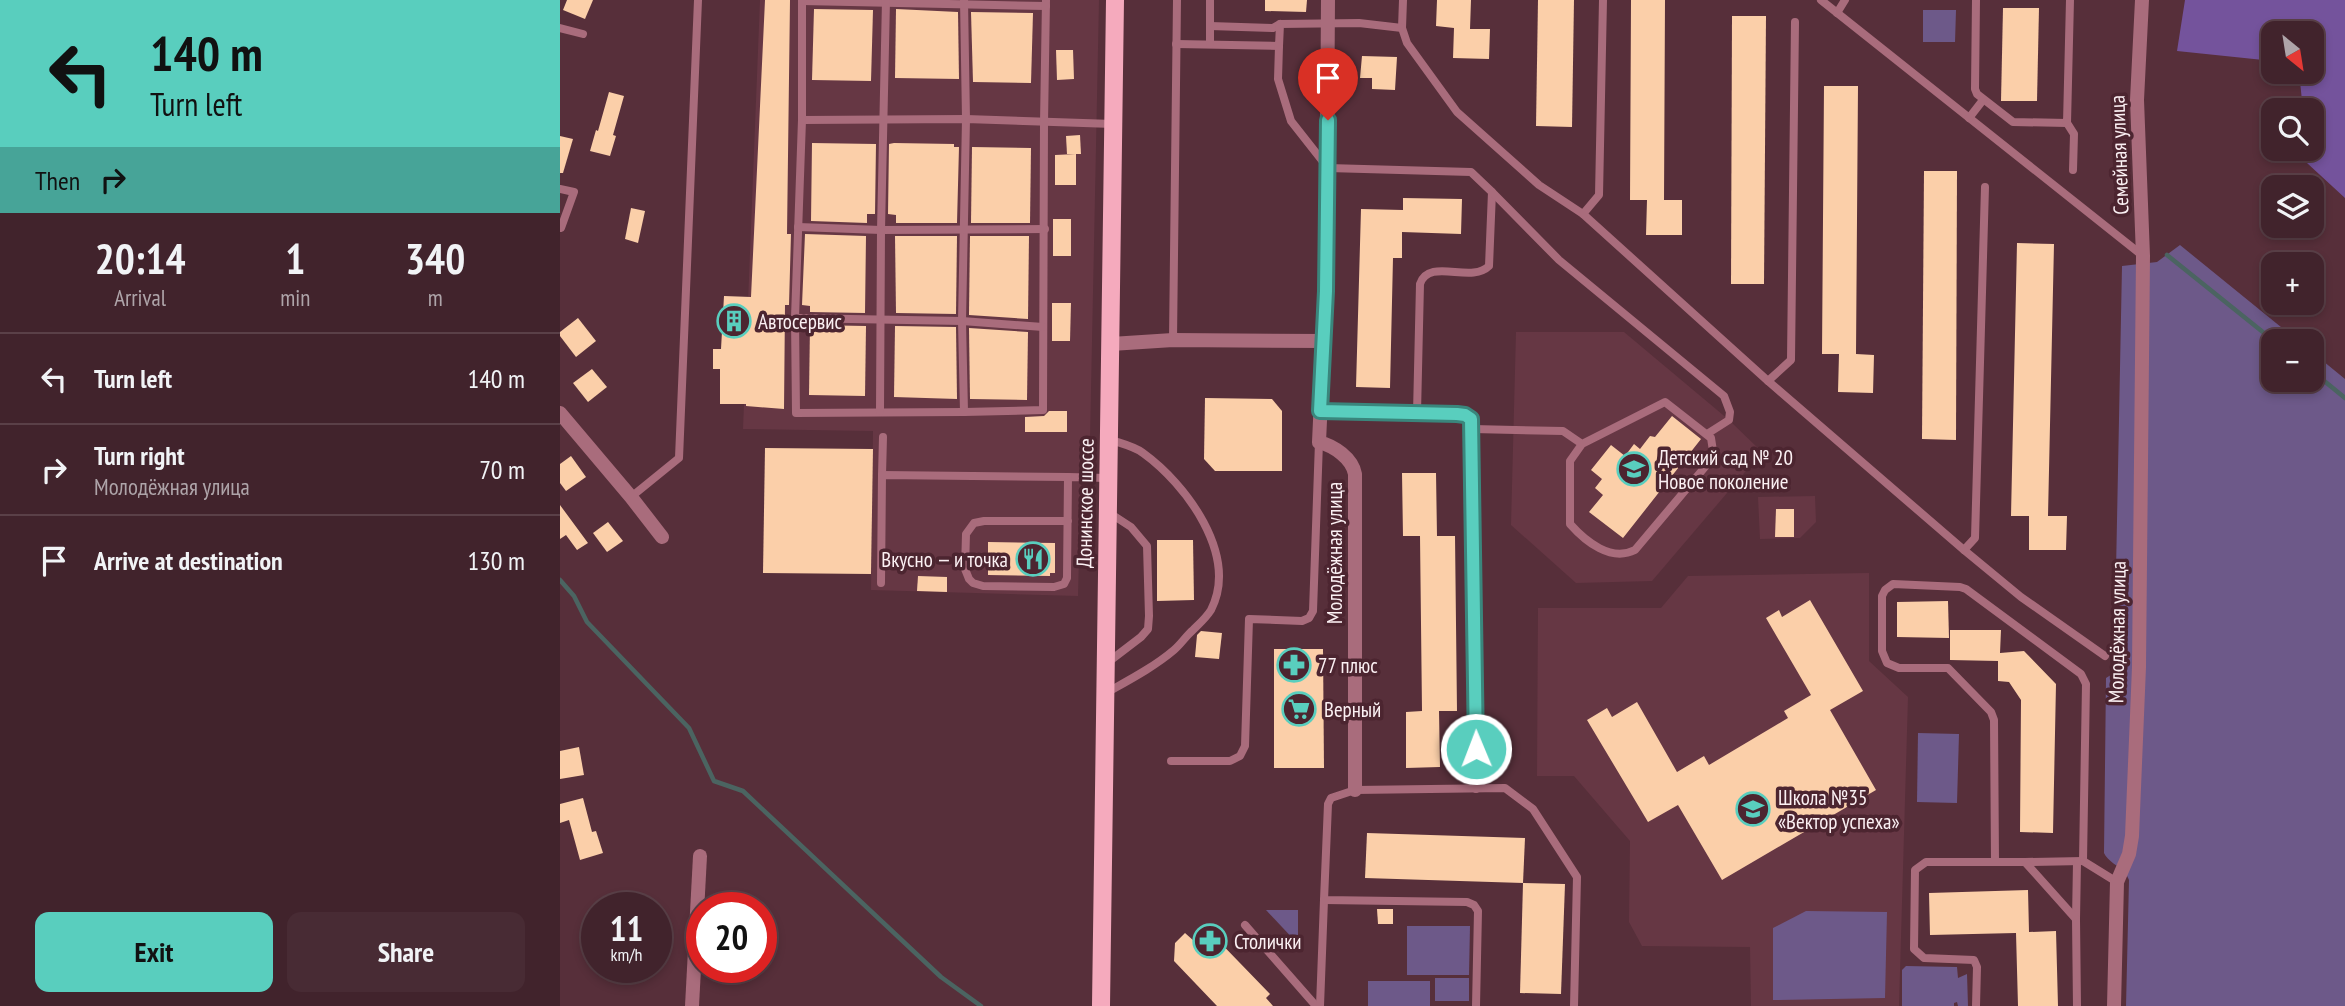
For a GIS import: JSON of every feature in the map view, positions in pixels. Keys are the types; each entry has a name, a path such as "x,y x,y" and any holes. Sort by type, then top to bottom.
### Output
{"main road":[{"name":"Донинское шоссе","path":"1101,1006 1115,0"}],"street":[{"path":"1318,442 1324,341 1328,168 1328,0"},
{"name":"Семейная улица","path":"2142,0 2137,100 2143,256"},
{"name":"Молодёжная улица","path":"2114,1006 2117,882 2129,854 2132,836 2139,667 2143,256"},
{"path":"1111,344 1172,340 1324,341"},
{"path":"560,413 662,537"},
{"name":"Молодёжная улица","path":"1318,442 1328,445 1351,462 1355,474 1355,790"},
{"path":"692,1006 700,856"}],"lane":[{"path":"631,497 679,458 698,0"},
{"path":"1172,340 1177,0"},
{"path":"1210,0 1210,44"},
{"path":"1403,0 1402,28 1407,43 1457,112 1539,185 1583,214 1768,381 1964,550 2021,597 2105,656"},
{"path":"1583,214 1599,195 1603,0"},
{"path":"1821,0 1969,118 1983,100"},
{"path":"1837,13 1845,0"},
{"path":"1976,0 1977,94 2013,122 2067,123"},
{"path":"2070,0 2067,123 2074,134 2073,170"},
{"path":"802,1 886,2 1046,3 1043,410 796,412 795,318 802,120 802,1"},
{"path":"880,411 886,2"},
{"path":"963,2 966,119 962,321 964,412"},
{"path":"1768,381 1791,360 1795,22"},
{"path":"1210,26 1273,27 1280,24 1359,23 1402,28"},
{"path":"1280,24 1278,79 1291,121 1328,168 1471,172 1559,260 1724,396 1730,412 1728,420 1707,434"},
{"path":"560,28 583,34"},
{"path":"1177,44 1279,46"},
{"name":"Семейная улица","path":"1969,118 2143,256"},
{"path":"802,120 966,119 1114,124"},
{"path":"1964,550 1975,538 1985,187"},
{"path":"560,189 574,192 561,228"},
{"path":"1417,413 1422,278 1435,272 1478,273 1489,266 1492,192"},
{"path":"798,227 881,230 1045,229"},
{"path":"795,318 962,321 1043,327"},
{"path":"1665,402 1707,434 1713,445 1710,461 1635,550 1622,554 1606,553 1570,524 1570,461 1582,444 1665,402"},
{"path":"1320,411 1465,415 1471,419 1476,789"},
{"path":"1472,429 1563,431 1582,444"},
{"path":"881,583 883,437"},
{"path":"1106,694 1174,650 1201,623 1210,612 1217,596 1218,577 1215,554 1206,528 1184,490 1141,451 1108,439"},
{"path":"1171,761 1230,761 1240,756 1245,746 1249,619 1302,621 1309,618 1312,611 1318,442"},
{"path":"882,475 1107,478"},
{"path":"1068,477 1068,521 1067,578 1061,586 983,586 969,579 965,569 966,534 974,523 1068,521"},
{"path":"1107,511 1131,527 1147,546 1149,616 1148,629 1142,637 1107,663"},
{"path":"1995,862 1994,720 1991,712 1948,668 1899,668 1887,663 1882,651 1882,596 1893,584 1966,589 2081,674 2086,684 2076,919 2077,1006"},
{"path":"1318,1006 1328,804 1331,799 1355,790 1505,788 1533,808 1577,877 1574,1006"},
{"path":"1976,1006 1975,960 1924,958 1913,949 1915,870 1926,862 2080,861 2117,882"},
{"path":"2025,862 2076,919"},
{"path":"1324,900 1467,902 1474,905 1478,911 1476,1006"},
{"path":"1245,925 1318,1006"}],"shaded area":[{"path":"760,0 1099,0 1090,439 1082,439 1078,596 871,590 873,431 743,429"},
{"path":"2185,0 2345,0 2345,198 2324,179 2324,175 2320,175 2307,163 2324,161 2324,98 2302,98 2300,84 2324,84 2324,21 2261,21 2261,60 2177,51"},
{"path":"1923,10 1956,10 1955,42 1923,42"},
{"path":"2180,245 2261,311 2261,315 2266,315 2283,329 2261,329 2261,392 2324,392 2324,362 2345,379 2345,1006 2126,1006 2129,880 2104,853 2106,678 2114,673 2122,266 2157,262"},
{"path":"1516,332 1624,332 1729,420 1762,452 1652,581 1576,583 1511,525"},
{"path":"1815,496 1816,522 1800,538 1760,539 1758,497"},
{"name":"Школа №35 «Вектор успеха»","path":"1869,573 1869,661 1908,697 1899,1006 1751,1006 1750,947 1642,946 1629,922 1630,841 1574,776 1537,776 1538,608 1661,608 1688,576"},
{"path":"1918,733 1959,734 1957,803 1917,802"},
{"path":"1266,910 1298,910 1298,944"},
{"path":"1806,911 1887,912 1885,998 1773,1000 1773,928"},
{"path":"1407,926 1470,926 1469,975 1407,975"},
{"path":"1906,966 1957,967 1958,978 1967,974 1968,1006 1958,1006 1957,1002 1954,1006 1902,1006 1902,970"},
{"path":"1435,978 1469,978 1469,1001 1435,1001"},
{"path":"1368,981 1430,981 1430,1006 1368,1006"}],"building":[{"path":"567,0 593,0 585,19 563,10"},
{"path":"765,0 790,0 787,234 791,234 789,305 785,305 784,409 720,404 720,369 713,369 713,349 721,349 724,296 751,297"},
{"path":"1265,0 1307,0 1306,12 1265,11"},
{"path":"1437,0 1471,0 1470,29 1490,29 1489,59 1453,58 1454,28 1436,26"},
{"path":"1538,0 1574,0 1572,127 1536,126"},
{"path":"1631,0 1665,0 1664,200 1682,200 1682,235 1646,235 1647,200 1630,200"},
{"path":"2003,8 2039,8 2037,101 2001,101"},
{"path":"814,9 873,10 871,81 812,80"},
{"path":"896,9 958,12 959,79 895,78"},
{"path":"971,12 1033,13 1031,83 973,82"},
{"path":"1732,16 1766,16 1764,284 1731,284"},
{"path":"1056,50 1073,50 1074,79 1057,80"},
{"path":"1362,56 1397,57 1395,90 1372,89 1372,78 1360,78"},
{"path":"1824,86 1858,86 1856,354 1874,355 1873,393 1838,392 1839,354 1822,354"},
{"path":"609,92 624,96 610,156 590,151"},
{"path":"1080,135 1081,154 1067,154 1066,136"},
{"path":"560,136 573,139 563,173 560,173"},
{"path":"812,143 876,144 875,214 867,214 867,223 811,221"},
{"path":"889,144 954,144 954,147 959,147 957,223 896,223 896,215 888,214"},
{"path":"972,147 1031,148 1030,223 971,223"},
{"path":"1076,154 1076,185 1055,185 1055,155"},
{"path":"1924,171 1957,171 1956,440 1922,439"},
{"path":"1403,198 1462,199 1461,234 1402,232 1402,258 1393,258 1390,388 1356,387 1361,209 1403,210"},
{"path":"631,208 645,211 638,243 625,239"},
{"path":"1053,219 1071,219 1071,256 1053,256"},
{"path":"805,234 866,236 865,313 810,312 810,306 802,305"},
{"path":"895,236 957,236 956,314 896,313"},
{"path":"970,236 1029,236 1028,319 969,315"},
{"path":"2017,243 2054,244 2048,516 2067,516 2066,550 2029,550 2029,516 2011,516"},
{"path":"1052,303 1071,303 1070,341 1052,341"},
{"path":"578,318 596,341 576,357 560,336 560,332"},
{"path":"810,325 866,326 865,396 809,395"},
{"path":"895,326 956,327 957,399 894,397"},
{"path":"969,328 1028,332 1027,400 970,399"},
{"path":"592,369 607,387 588,402 573,383"},
{"path":"1205,398 1272,399 1282,411 1282,471 1215,471 1204,459"},
{"path":"1049,411 1067,411 1067,432 1025,432 1025,417 1044,416"},
{"path":"1672,416 1701,439 1623,538 1589,512 1603,495 1595,488 1602,479 1591,470 1611,445 1625,456 1634,444 1640,449 1650,436 1655,437"},
{"path":"765,448 873,449 871,574 763,573"},
{"path":"571,456 586,477 566,491 560,483 560,464"},
{"path":"1402,473 1436,473 1437,536 1455,536 1457,711 1439,711 1440,767 1406,768 1406,712 1422,711 1420,536 1403,536"},
{"path":"560,505 588,543 577,550 566,535 560,539"},
{"path":"1776,509 1794,509 1794,537 1775,537"},
{"path":"608,522 623,541 607,552 593,533"},
{"path":"1157,540 1193,540 1194,600 1157,601"},
{"path":"988,542 1055,543 1055,573 1050,573 1050,576 988,575"},
{"path":"918,576 947,577 947,592 917,591"},
{"path":"1810,600 1863,691 1830,710 1876,790 1722,880 1678,805 1648,822 1587,720 1607,708 1612,717 1637,702 1677,772 1704,756 1709,765 1788,718 1784,711 1811,695 1766,618 1779,610 1782,617"},
{"path":"1948,601 1949,638 1897,637 1897,602"},
{"path":"1950,630 2001,630 2000,653 2024,651 2056,684 2053,833 2020,832 2021,700 2009,682 1998,681 1998,661 1950,660"},
{"path":"1201,631 1222,633 1219,659 1195,657 1197,635"},
{"name":"Верный","path":"1274,649 1323,649 1324,768 1274,768"},
{"path":"579,747 584,775 560,779 560,751"},
{"path":"583,798 592,832 596,831 603,853 580,860 569,820 560,823 560,804"},
{"path":"1367,833 1525,838 1523,883 1365,878"},
{"path":"1523,883 1565,884 1561,994 1520,993"},
{"path":"2028,890 2029,932 2056,931 2058,1006 2018,1006 2016,933 1930,935 1929,893"},
{"path":"1377,909 1393,909 1393,924 1378,924"},
{"path":"1207,929 1270,994 1266,998 1273,1006 1217,1006 1174,961 1175,943 1185,933 1194,941"}],"waterway":[{"path":"2167,255 2261,331"},
{"path":"2324,381 2345,398"},
{"path":"560,580 574,596 587,622 689,728 714,781 743,791 941,977 981,1006"}],"place":[{"name":"Автосервис","path":"734,321"},
{"name":"Детский сад № 20 Новое поколение","path":"1634,469"},
{"name":"Вкусно — и точка","path":"1033,559"},
{"name":"77 плюс","path":"1294,665"},
{"name":"Верный","path":"1299,709"},
{"name":"Школа №35 «Вектор успеха»","path":"1753,809"},
{"name":"Столички","path":"1210,941"}],"route":[{"path":"1328,120 1326,291 1320,411 1457,414 1471,419 1476,749"}]}
